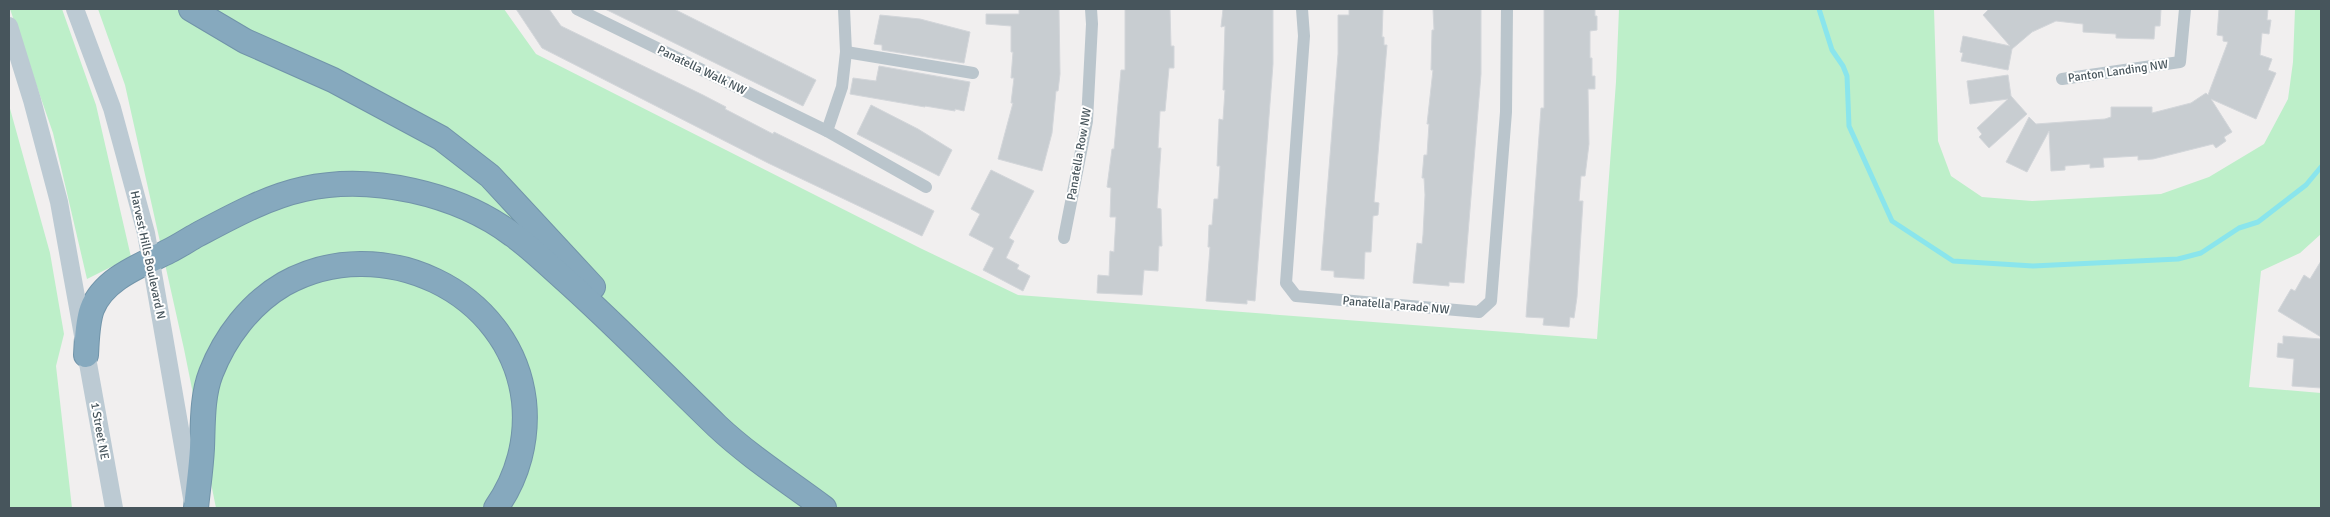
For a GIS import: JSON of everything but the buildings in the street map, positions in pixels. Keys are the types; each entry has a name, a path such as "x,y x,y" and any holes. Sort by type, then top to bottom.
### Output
{"highway":[{"path":"191,9 245,41 333,80 441,138 490,176 546,234 607,303 609,318"},
{"path":"86,355 89,320 100,294 123,276 150,260 248,210 304,189 372,183 424,193 468,209 512,234 609,318 718,426 754,458 824,508"},
{"path":"195,508 202,423 208,383 230,334 248,313 284,284 303,275 359,264 401,268 436,279 468,299 501,335 520,380 526,415 519,462 512,480 496,508"}],"main road":[{"name":"Harvest Hills Boulevard N","path":"75,9 112,108 146,233 195,508"},
{"path":"9,26 32,100 59,202 86,355"},
{"name":"1 Street NE","path":"86,355 114,508"}],"street":[{"name":"Panatella Walk NW","path":"577,9 827,131 926,188"},
{"path":"827,131 842,88 846,52 844,9"},
{"name":"Panatella Row NW","path":"1064,238 1087,121 1092,24 1091,9"},
{"name":"Panatella Parade NW","path":"1302,9 1304,36 1286,283 1296,296 1479,312 1491,301 1506,112 1507,9"},
{"name":"Panton Landing NW","path":"2062,79 2180,62 2184,9"},
{"path":"846,52 973,73"}],"green space":[{"path":"10,9 62,9 96,105 131,257 87,279 53,133"},
{"path":"98,9 504,9 536,54 920,248 1018,295 1597,339 1616,82 1619,9 1934,9 1938,141 1951,176 1982,197 2032,201 2161,194 2209,177 2264,144 2288,99 2293,62 2295,9 2321,9 2321,234 2300,253 2261,271 2249,387 2321,393 2321,508 216,508 184,349 125,85"},
{"path":"9,105 50,253 64,334 56,366 72,508 9,508"}],"waterway":[{"path":"1819,9 1832,50 1843,66 1847,76 1849,126 1892,221 1953,261 2033,266 2178,259 2201,253 2239,228 2258,222 2306,185 2321,167"}]}
